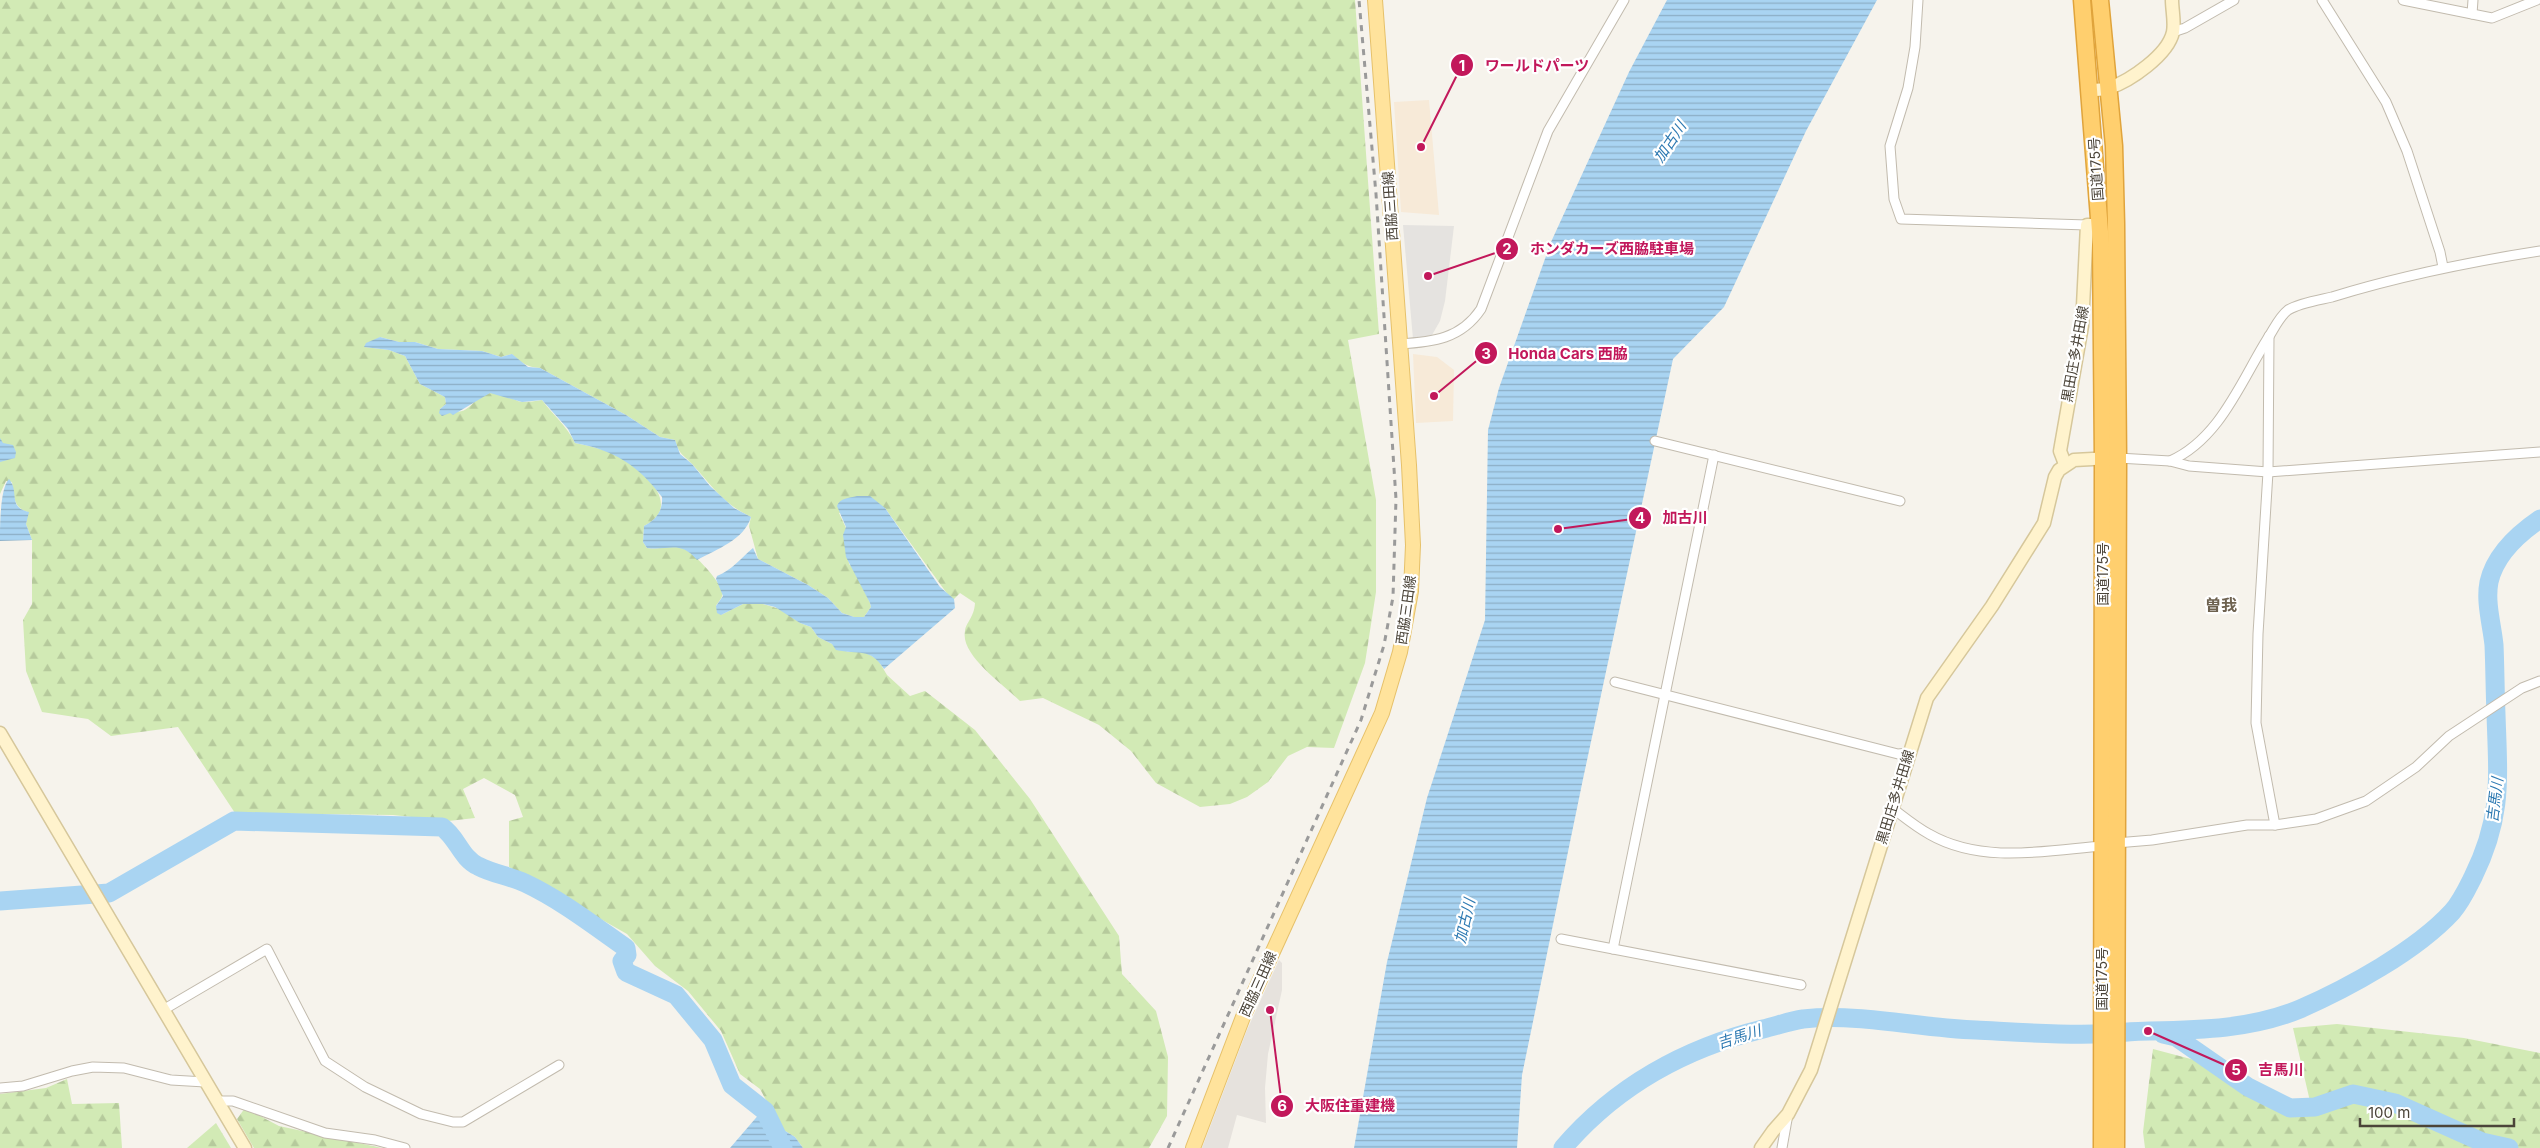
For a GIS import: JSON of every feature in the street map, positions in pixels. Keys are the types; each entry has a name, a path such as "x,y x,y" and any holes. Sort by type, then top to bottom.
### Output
{"highway":[{"name":"国道175号","path":"2082,0 2090,90 2094,225 2111,458"},
{"name":"国道175号","path":"2100,0 2114,146 2109,1102 2116,1148"},
{"name":"国道175号","path":"2102,1148 2109,1102"}],"main road":[{"name":"西脇三田線","path":"1192,1148 1243,1017 1382,713 1400,652 1411,591 1413,545 1375,0"},
{"path":"2090,90 2108,88 2127,80 2144,68 2165,46 2173,32 2172,0"},
{"name":"黒田庄多井田線","path":"1762,1148 1773,1131 1788,1114 1811,1070 1825,1030 1908,753 1927,698 2002,591 2044,523 2055,477 2065,464 2060,451 2064,416 2082,326 2094,225"},
{"path":"2065,464 2074,460 2111,458"},
{"path":"0,733 245,1148"}],"street":[{"path":"1399,344 1420,343 1454,335 1474,320 1478,314 1548,131 1624,0"},
{"path":"1918,0 1915,47 1908,88 1890,146 1894,199 1901,219 2094,225"},
{"path":"2173,32 2185,28 2234,0"},
{"path":"2322,0 2386,102 2407,151 2440,252 2443,267"},
{"path":"2403,0 2492,18 2537,0"},
{"path":"2472,14 2473,0"},
{"path":"2170,461 2183,455 2198,443 2224,413 2269,336 2289,310 2370,285 2443,267 2540,251"},
{"path":"2269,336 2268,472 2258,634 2256,723 2275,825"},
{"path":"1655,441 1900,501"},
{"path":"2111,458 2170,461 2189,466 2268,472 2540,452"},
{"path":"1613,949 1714,455"},
{"path":"1892,808 1930,835 1959,847 2001,854 2109,845 2247,825 2275,825 2316,819 2366,801 2416,768 2449,736 2515,692 2540,681"},
{"path":"1615,682 1898,754 1908,753"},
{"path":"1561,939 1801,985"},
{"path":"163,1010 267,949 325,1060 365,1087 421,1114 453,1122 463,1122 560,1065"},
{"path":"0,1088 23,1086 72,1070 93,1067 124,1068 171,1080 205,1082"},
{"path":"217,1102 233,1101 325,1133 375,1140 405,1148"},
{"path":"1782,1148 1788,1114"}],"shaded area":[{"path":"1429,100 1439,215 1401,212 1394,102"},
{"path":"1403,225 1454,226 1445,301 1440,321 1432,335 1413,339"},
{"path":"1413,354 1437,357 1454,370 1453,421 1416,423"},
{"path":"1279,960 1282,963 1282,990 1268,1054 1265,1088 1266,1123 1237,1115 1228,1148 1202,1148 1247,1030"}],"green space":[{"path":"0,0 1355,0 1379,334 1348,340 1376,500 1376,592 1365,663 1334,748 1307,747 1288,756 1268,782 1247,797 1230,804 1200,807 1156,783 1131,751 1099,725 1043,698 1020,701 984,669 969,650 965,640 965,631 975,603 960,593 954,599 951,599 885,508 839,513 846,528 849,564 855,570 871,607 864,617 854,617 842,613 828,598 808,585 758,559 749,526 751,517 741,512 719,494 682,454 675,440 660,437 626,415 540,368 524,364 512,354 501,357 482,351 438,349 415,342 399,342 380,337 365,347 389,350 405,356 420,384 445,397 446,404 440,409 459,412 466,409 485,394 492,393 522,402 542,400 564,426 575,443 617,455 631,464 650,481 657,490 661,500 660,509 655,518 644,526 643,542 647,548 679,547 697,559 720,587 722,596 716,606 721,615 743,604 763,604 783,610 800,623 811,627 818,637 848,652 864,651 878,660 887,675 910,696 925,691 975,730 1030,799 1119,936 1122,974 1156,1011 1168,1057 1167,1116 1149,1148 803,1148 795,1137 782,1129 760,1089 740,1074 721,1031 688,991 655,966 627,934 509,867 509,821 523,817 515,795 484,778 463,789 475,818 448,821 393,815 235,813 178,727 111,736 88,719 42,712 26,671 23,620 32,604 32,540 26,524 28,512 19,508 14,497 12,482 6,481 0,494"},
{"path":"2337,1024 2464,1038 2540,1053 2540,1148 2145,1148 2143,1132 2153,1049 2221,1067 2267,1097 2312,1110 2293,1028"},
{"path":"67,1079 72,1104 119,1103 122,1148 0,1148 0,1094 46,1088"},
{"path":"245,1108 279,1126 382,1148 254,1148 237,1119"},
{"path":"216,1123 231,1148 187,1148"}],"water":[{"path":"1667,0 1877,0 1806,131 1724,307 1673,359 1522,1075 1517,1148 1354,1148 1387,962 1427,798 1485,620 1488,430 1499,388 1551,242 1629,72"},
{"path":"380,337 399,342 415,342 438,349 482,351 501,357 512,354 528,367 540,368 626,415 660,437 675,440 680,454 692,464 710,486 734,508 751,517 736,538 697,560 680,548 647,548 643,542 644,526 658,514 662,497 644,476 634,468 602,450 575,443 568,429 542,400 522,402 490,393 453,415 450,413 442,416 439,413 440,409 446,404 445,397 420,384 405,356 389,350 364,347 366,343"},
{"path":"0,438 3,443 13,445 16,452 15,458 0,462"},
{"path":"9,479 14,489 18,507 29,512 26,524 32,540 0,541 2,499"},
{"path":"857,496 870,496 885,508 940,587 954,599 955,608 884,669 874,657 869,655 836,650 832,644 818,637 811,627 800,623 775,607 763,604 743,604 721,615 717,613 716,606 723,596 716,579 717,576 732,567 753,548 758,559 808,585 828,598 842,613 854,617 864,617 871,607 846,557 843,535 846,527 837,506 843,500"},
{"path":"767,1105 782,1129 795,1137 803,1148 730,1148"}],"waterway":[{"name":"吉馬川","path":"1563,1148 1605,1106 1653,1073 1706,1047 1734,1037 1793,1021 1825,1018 1868,1019 1955,1029 2065,1034 2101,1034 2226,1027 2263,1021 2300,1009 2360,979 2401,954 2437,927 2455,908 2473,877 2490,835 2498,778 2494,645 2488,605 2489,582 2496,563 2508,546 2540,519"},
{"path":"0,901 109,893 234,821 442,827 452,836 463,853 472,862 490,871 525,883 564,905 626,948 627,955 622,961 626,972 676,995 713,1040 732,1085 765,1111 783,1148"},
{"path":"2163,1034 2176,1037 2248,1087 2290,1108 2315,1107 2353,1094 2395,1103 2482,1142 2509,1148"}],"railway":[{"path":"1168,1148 1361,720 1384,645 1393,597 1396,499 1376,194 1359,0"}],"place":[{"name":"ワールドパーツ","path":"1421,147"},
{"name":"ホンダカーズ西脇駐車場","path":"1428,276"},
{"name":"Honda Cars 西脇","path":"1434,396"},
{"name":"加古川","path":"1558,529"},
{"name":"大阪住重建機","path":"1270,1010"},
{"name":"吉馬川","path":"2148,1031"}],"district":[{"name":"曽我","path":"2221,605"}]}
